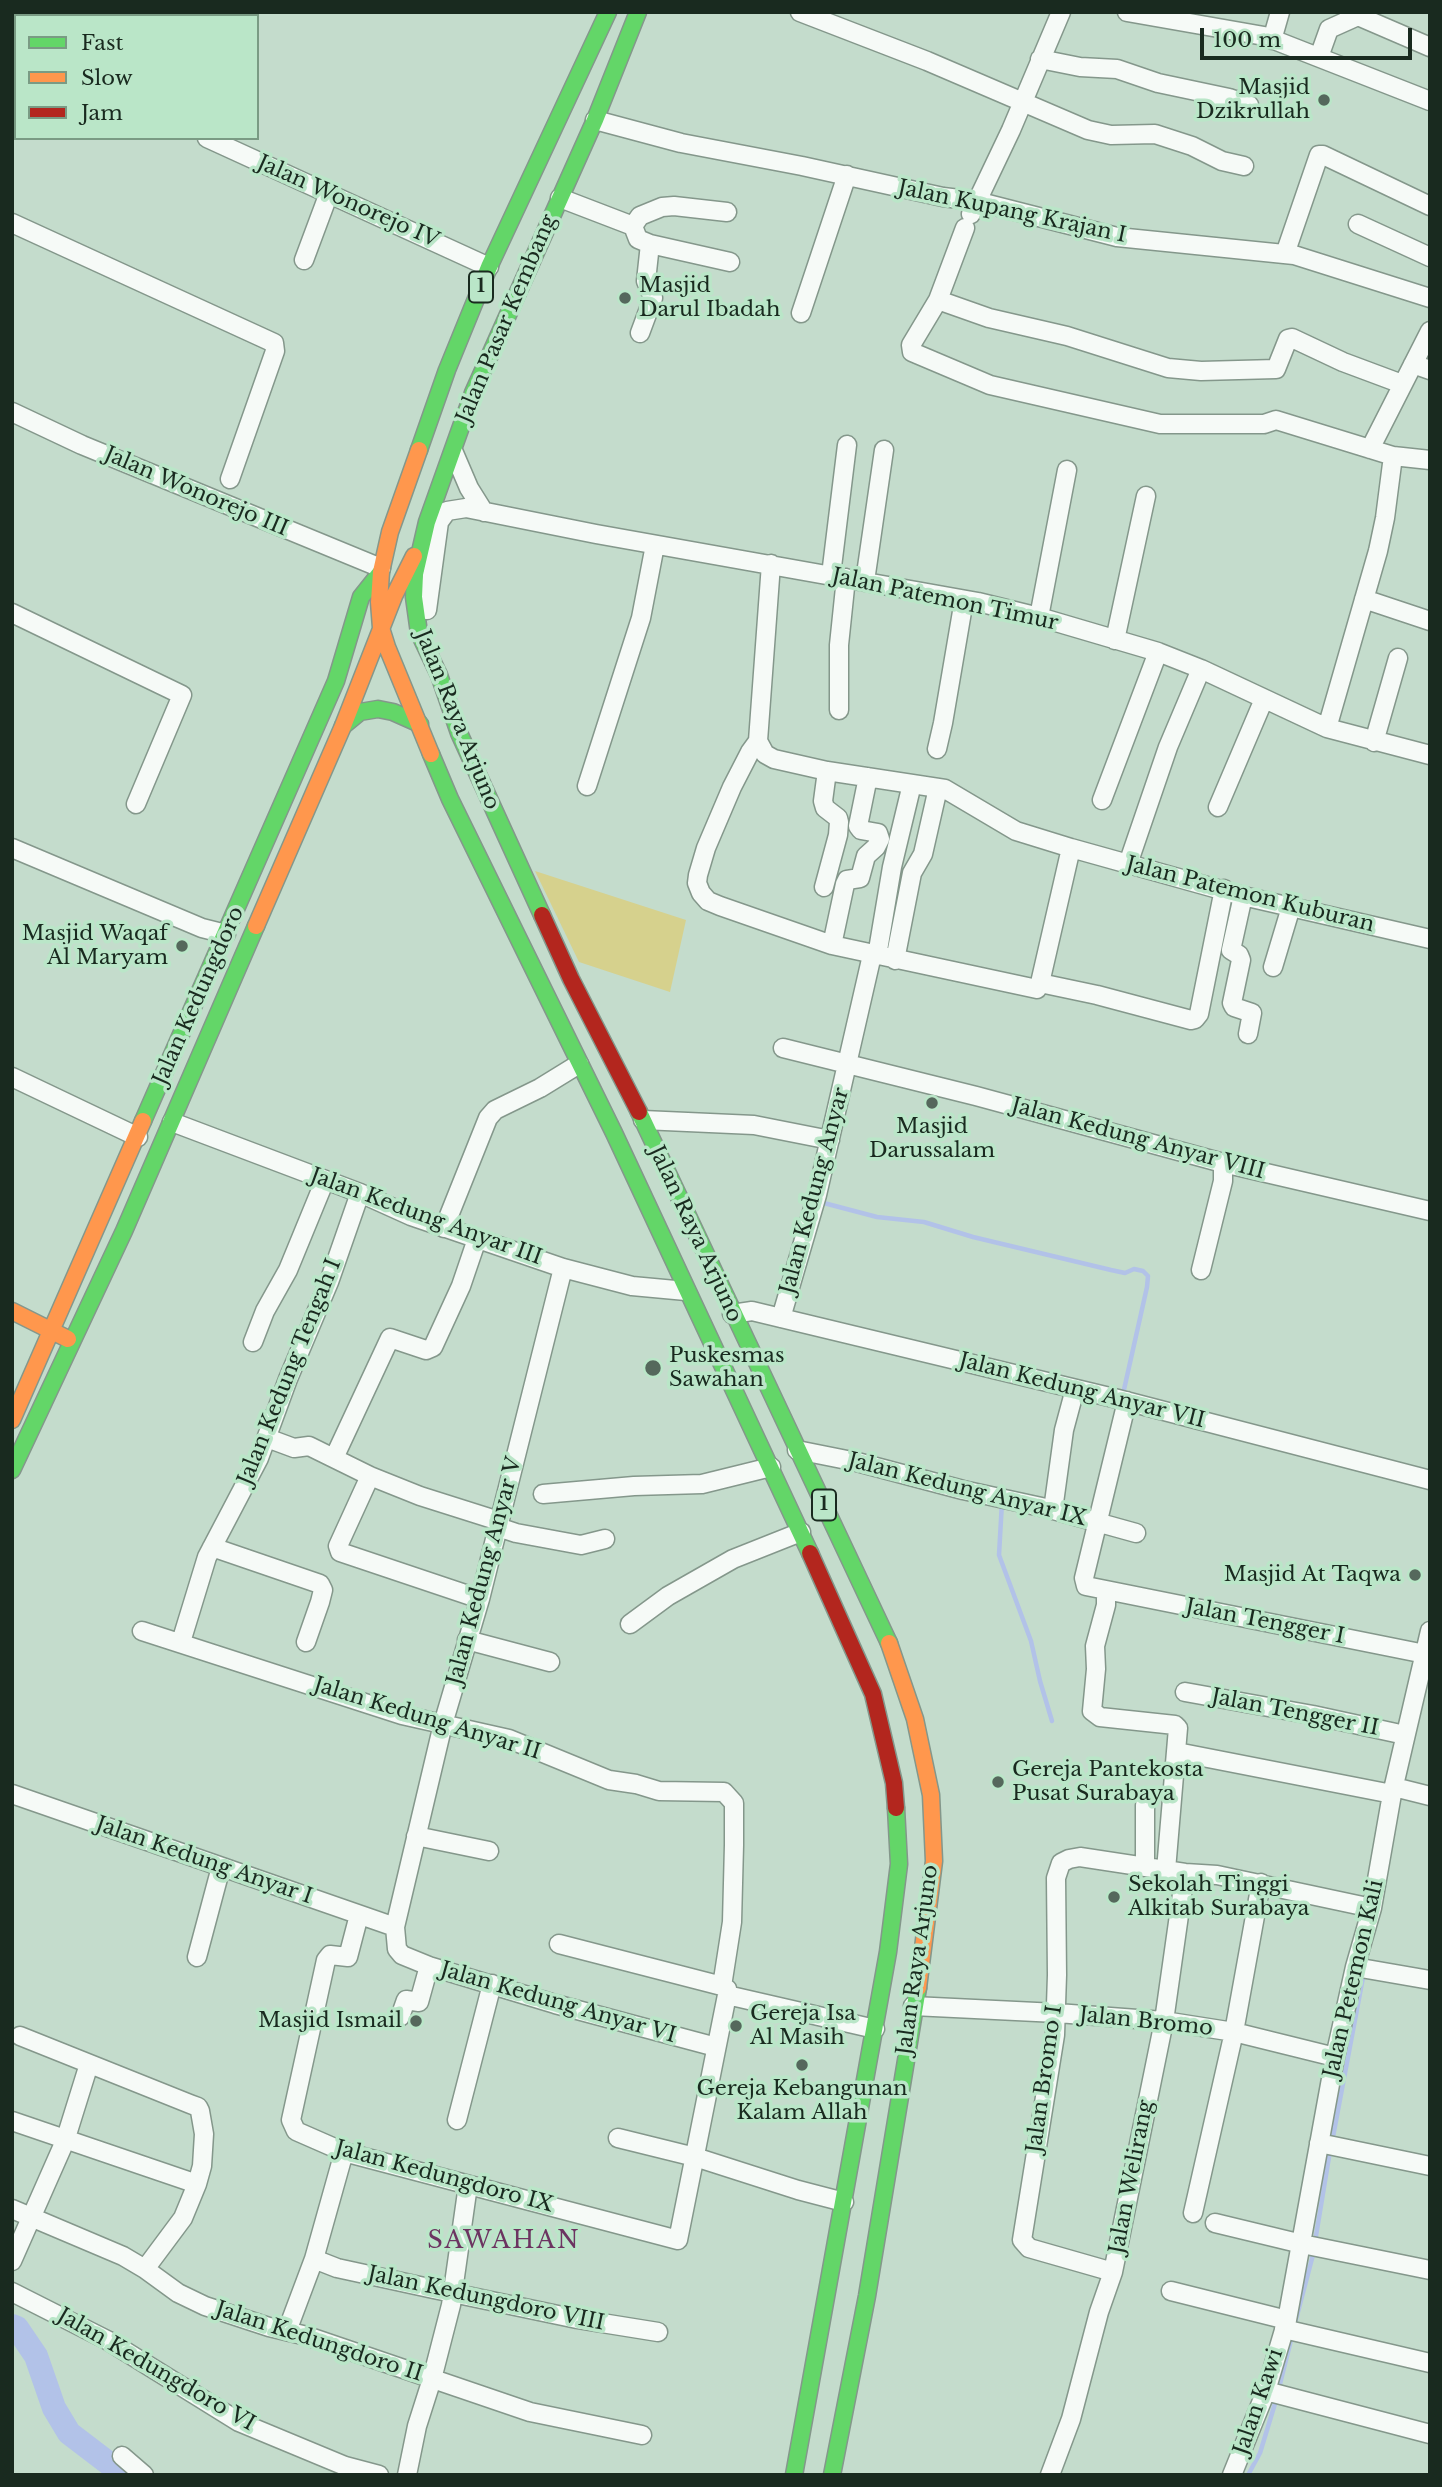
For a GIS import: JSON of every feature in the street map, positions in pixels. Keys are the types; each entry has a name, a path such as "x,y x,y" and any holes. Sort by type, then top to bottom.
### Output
{"main road":[{"name":"Jalan Pasar Kembang","path":"381,570 390,531 447,370 489,267 608,12"},
{"name":"Jalan Pasar Kembang","path":"381,628 421,542 472,393 595,120 638,12"},
{"name":"Jalan Raya Arjuno","path":"421,542 414,597 419,633 439,675 459,733 571,979 643,1121 892,1648 915,1719 931,1795 934,1861 923,1955 913,2006 858,2251 793,2475"},
{"name":"Jalan Raya Arjuno","path":"381,570 381,628 450,799 620,1146 771,1467 873,1694 894,1783 899,1864 888,1952 838,2237 858,2251 864,2314 832,2475"},
{"name":"Jalan Kedungdoro","path":"12,1420 336,681 361,597 381,570"},
{"name":"Jalan Kedungdoro","path":"12,1470 172,1122 343,726 381,628"},
{"path":"343,726 360,712 378,709 393,712 420,724"},
{"path":"602,1109 617,1116 643,1121 640,1129 631,1129 624,1136 620,1146"},
{"path":"12,1311 50,1338 70,1348"},
{"path":"12,1327 50,1338"}],"street":[{"path":"800,12 927,61 1088,130 1111,135 1155,134 1244,166"},
{"path":"1060,12 1012,130 970,214 938,300 910,348 912,352 936,360 979,381 1160,424 1264,424 1276,420 1393,456 1430,460"},
{"path":"1127,12 1231,29 1272,40 1430,101"},
{"path":"1272,40 1280,12"},
{"path":"1319,57 1329,29 1359,14 1430,47"},
{"path":"1040,59 1080,67 1117,69 1158,83 1229,97 1249,105"},
{"name":"Jalan Kupang Krajan I","path":"595,120 681,143 847,175 943,197 970,214 1117,237 1285,254 1430,299"},
{"name":"Jalan Wonorejo IV","path":"211,140 489,267"},
{"path":"1285,254 1319,155 1430,206"},
{"path":"801,313 847,175"},
{"path":"304,260 328,193"},
{"path":"560,198 633,226 638,239 650,244 730,262"},
{"path":"633,226 640,216 674,206 727,212"},
{"path":"12,223 274,343 275,351 230,479"},
{"path":"1358,224 1430,257"},
{"path":"640,332 653,298 646,281 650,244"},
{"path":"938,300 989,318 1068,336 1168,368 1276,369 1288,339 1292,338 1343,362 1402,384"},
{"path":"1370,449 1402,384 1421,367 1430,331"},
{"name":"Jalan Wonorejo III","path":"12,412 95,450 381,570"},
{"path":"839,710 838,577 847,444"},
{"path":"452,449 469,488 484,512"},
{"path":"865,582 884,450"},
{"path":"1327,728 1385,518 1393,456"},
{"path":"1040,617 1066,470"},
{"path":"1115,640 1146,496"},
{"name":"Jalan Patemon Timur","path":"419,633 426,610 439,522 447,511 454,508 771,564 1040,617 1158,652 1202,669 1327,728 1430,755"},
{"path":"587,786 641,618 655,545"},
{"path":"771,564 758,741 750,752 706,848 697,883 708,901 832,945 1033,989 1039,987 1071,848"},
{"path":"1364,599 1430,621"},
{"path":"937,748 964,600"},
{"path":"12,613 182,695 136,804"},
{"path":"1102,800 1158,652"},
{"path":"1374,742 1398,658"},
{"path":"1128,864 1168,747 1202,669"},
{"path":"1218,807 1264,699"},
{"name":"Jalan Patemon Kuburan","path":"758,741 765,754 774,759 827,771 938,788 964,799 1016,831 1071,848 1243,895 1430,939"},
{"path":"824,887 839,828 838,818 825,808 823,802 827,771"},
{"path":"832,945 845,884 847,880 860,878 866,856 880,839 878,833 861,830 858,826 868,777"},
{"path":"881,957 892,867 912,784"},
{"path":"848,1063 881,957 912,873 923,854 938,788"},
{"path":"12,848 202,928 226,934"},
{"path":"1040,983 1195,1019 1199,1014 1224,889"},
{"path":"1243,895 1231,952 1239,955 1241,960 1233,1003 1234,1007 1252,1013 1248,1034"},
{"path":"1273,967 1291,907"},
{"name":"Jalan Kedung Anyar VIII","path":"783,1048 1223,1163 1430,1211"},
{"name":"Jalan Kedung Anyar","path":"781,1318 816,1201 848,1063"},
{"path":"444,1227 488,1118 495,1110 540,1088 579,1064"},
{"path":"12,1077 138,1137"},
{"path":"643,1121 754,1125 828,1140"},
{"name":"Jalan Kedung Anyar III","path":"172,1122 360,1193 411,1216 563,1268 632,1286 686,1291"},
{"path":"1202,1270 1223,1181 1223,1163"},
{"path":"253,1342 265,1311 288,1270 325,1180"},
{"name":"Jalan Kedung Tengah I","path":"181,1642 212,1547 259,1458 288,1379 329,1282 360,1193"},
{"path":"334,1458 390,1338 426,1350 433,1347 461,1286 477,1239"},
{"name":"Jalan Kedung Anyar V","path":"402,1955 397,1949 395,1927 416,1836 443,1724 480,1599 563,1268"},
{"name":"Jalan Kedung Anyar VII","path":"732,1314 752,1311 1124,1400 1430,1479"},
{"path":"1053,1510 1064,1430 1075,1389"},
{"path":"1124,1400 1084,1583 1086,1586 1106,1590 1106,1605 1095,1646 1092,1711 1100,1717 1175,1725 1178,1728 1166,1870"},
{"path":"267,1438 294,1448 309,1446 370,1476 531,1536 581,1545 605,1539"},
{"name":"Jalan Kedung Anyar IX","path":"797,1450 857,1462 1136,1533"},
{"path":"543,1494 634,1486 702,1484 771,1467"},
{"path":"370,1476 338,1546 340,1552 480,1599"},
{"path":"630,1623 668,1596 733,1559 801,1532"},
{"path":"212,1547 320,1584 323,1590 306,1642"},
{"name":"Jalan Tengger I","path":"1106,1590 1425,1654"},
{"name":"Jalan Kedung Anyar II","path":"142,1630 402,1714 509,1739 609,1780 659,1791 724,1792 734,1803 732,1922 725,1991 678,2240"},
{"name":"Jalan Petemon Kali","path":"1289,2327 1310,2246 1329,2145 1335,2057 1361,1968 1397,1790 1405,1735 1430,1631"},
{"path":"467,1640 550,1662"},
{"name":"Jalan Tengger II","path":"1185,1692 1301,1712 1405,1735"},
{"path":"1177,1752 1430,1796"},
{"name":"Jalan Kedung Anyar I","path":"12,1794 395,1927"},
{"path":"1145,1805 1145,1867"},
{"path":"416,1836 489,1851"},
{"name":"Jalan Bromo I","path":"1113,2272 1029,2248 1022,2240 1057,2012 1056,1878 1061,1863 1080,1857 1185,1873 1217,1875 1372,1908"},
{"path":"197,1957 221,1867"},
{"name":"Jalan Welirang","path":"1050,2475 1071,2419 1099,2312 1113,2272 1164,2021 1185,1873"},
{"path":"1193,2213 1234,2032 1261,1883"},
{"name":"Jalan Kedungdoro IX","path":"359,1915 348,1957 330,1955 327,1958 291,2120 293,2128 344,2152 678,2240"},
{"path":"559,1944 725,1991 875,2029"},
{"name":"Jalan Kedung Anyar VI","path":"402,1955 429,1966 555,2004 716,2047"},
{"path":"400,2017 406,2000 419,2002 429,1966"},
{"path":"1361,1968 1430,1980"},
{"path":"457,2120 492,1984"},
{"name":"Jalan Bromo","path":"913,2006 1057,2012 1164,2021 1234,2032 1335,2057"},
{"path":"20,2036 198,2107 204,2134 202,2166 197,2184 183,2218 145,2269"},
{"path":"12,2261 65,2141 89,2064"},
{"path":"12,2121 197,2184"},
{"path":"618,2137 844,2202"},
{"path":"1329,2145 1430,2166"},
{"path":"287,2331 314,2259 344,2152"},
{"path":"407,2475 416,2426 432,2379 453,2292 468,2185"},
{"name":"Jalan Kedungdoro II","path":"12,2209 122,2256 188,2298 530,2412 642,2435"},
{"path":"1215,2222 1310,2246 1430,2270"},
{"name":"Jalan Kedungdoro VIII","path":"314,2259 370,2276 577,2319 658,2332"},
{"path":"1171,2291 1289,2327 1430,2363"},
{"name":"Jalan Kedungdoro VI","path":"12,2292 107,2340 239,2422 345,2466 379,2475"},
{"name":"Jalan Kawi","path":"1233,2475 1276,2394 1289,2327"},
{"path":"1276,2394 1430,2434"},
{"path":"122,2456 144,2475"}],"shaded area":[{"path":"535,871 686,920 670,992 579,962"}],"waterway":[{"path":"820,1202 877,1217 924,1222 973,1237 1125,1273 1134,1269 1143,1271 1148,1276 1147,1287 1123,1394"},
{"path":"1002,1502 999,1555 1031,1641 1052,1721"},
{"path":"1332,2142 1364,1972"},
{"path":"1315,2242 1330,2151"},
{"path":"1294,2327 1314,2251"},
{"path":"12,2326 17,2328 36,2356 54,2408 69,2433 124,2475"},
{"path":"1279,2388 1292,2336"},
{"path":"1248,2475 1260,2453 1277,2397"}],"traffic: fast":[{"path":"419,450 447,370 489,267 608,12"},
{"path":"542,915 459,733 439,675 419,633 414,597 415,574 427,522 473,393 595,120 638,12"},
{"path":"143,1121 336,681 361,597 381,572"},
{"path":"343,726 360,712 378,709 393,712 420,724"},
{"path":"431,754 450,799 614,1133 810,1553"},
{"path":"12,1470 124,1231 256,926"},
{"path":"639,1112 889,1643"},
{"path":"794,2475 888,1952 899,1864 896,1808"},
{"path":"832,2475 867,2296 918,1988"}],"traffic: slow":[{"path":"419,450 390,532 381,572 379,602 381,628 387,647 431,754"},
{"path":"256,926 343,726 394,596 414,556"},
{"path":"12,1420 143,1121"},
{"path":"12,1311 68,1339"},
{"path":"889,1643 915,1719 931,1795 934,1861 918,1988"}],"traffic: jam":[{"path":"542,915 571,979 639,1112"},
{"path":"810,1553 873,1694 894,1783 896,1808"}],"place":[{"name":"Masjid Dzikrullah","path":"1324,100"},
{"name":"Masjid Darul Ibadah","path":"625,298"},
{"name":"Masjid Waqaf Al Maryam","path":"182,946"},
{"name":"Masjid Darussalam","path":"932,1103"},
{"name":"Puskesmas Sawahan","path":"653,1368"},
{"name":"Masjid At Taqwa","path":"1415,1575"},
{"name":"Gereja Pantekosta Pusat Surabaya","path":"998,1782"},
{"name":"Sekolah Tinggi Alkitab Surabaya","path":"1114,1897"},
{"name":"Masjid Ismail","path":"416,2021"},
{"name":"Gereja Isa Al Masih","path":"736,2026"},
{"name":"Gereja Kebangunan Kalam Allah","path":"802,2065"}],"district":[{"name":"SAWAHAN","path":"504,2241"}]}
